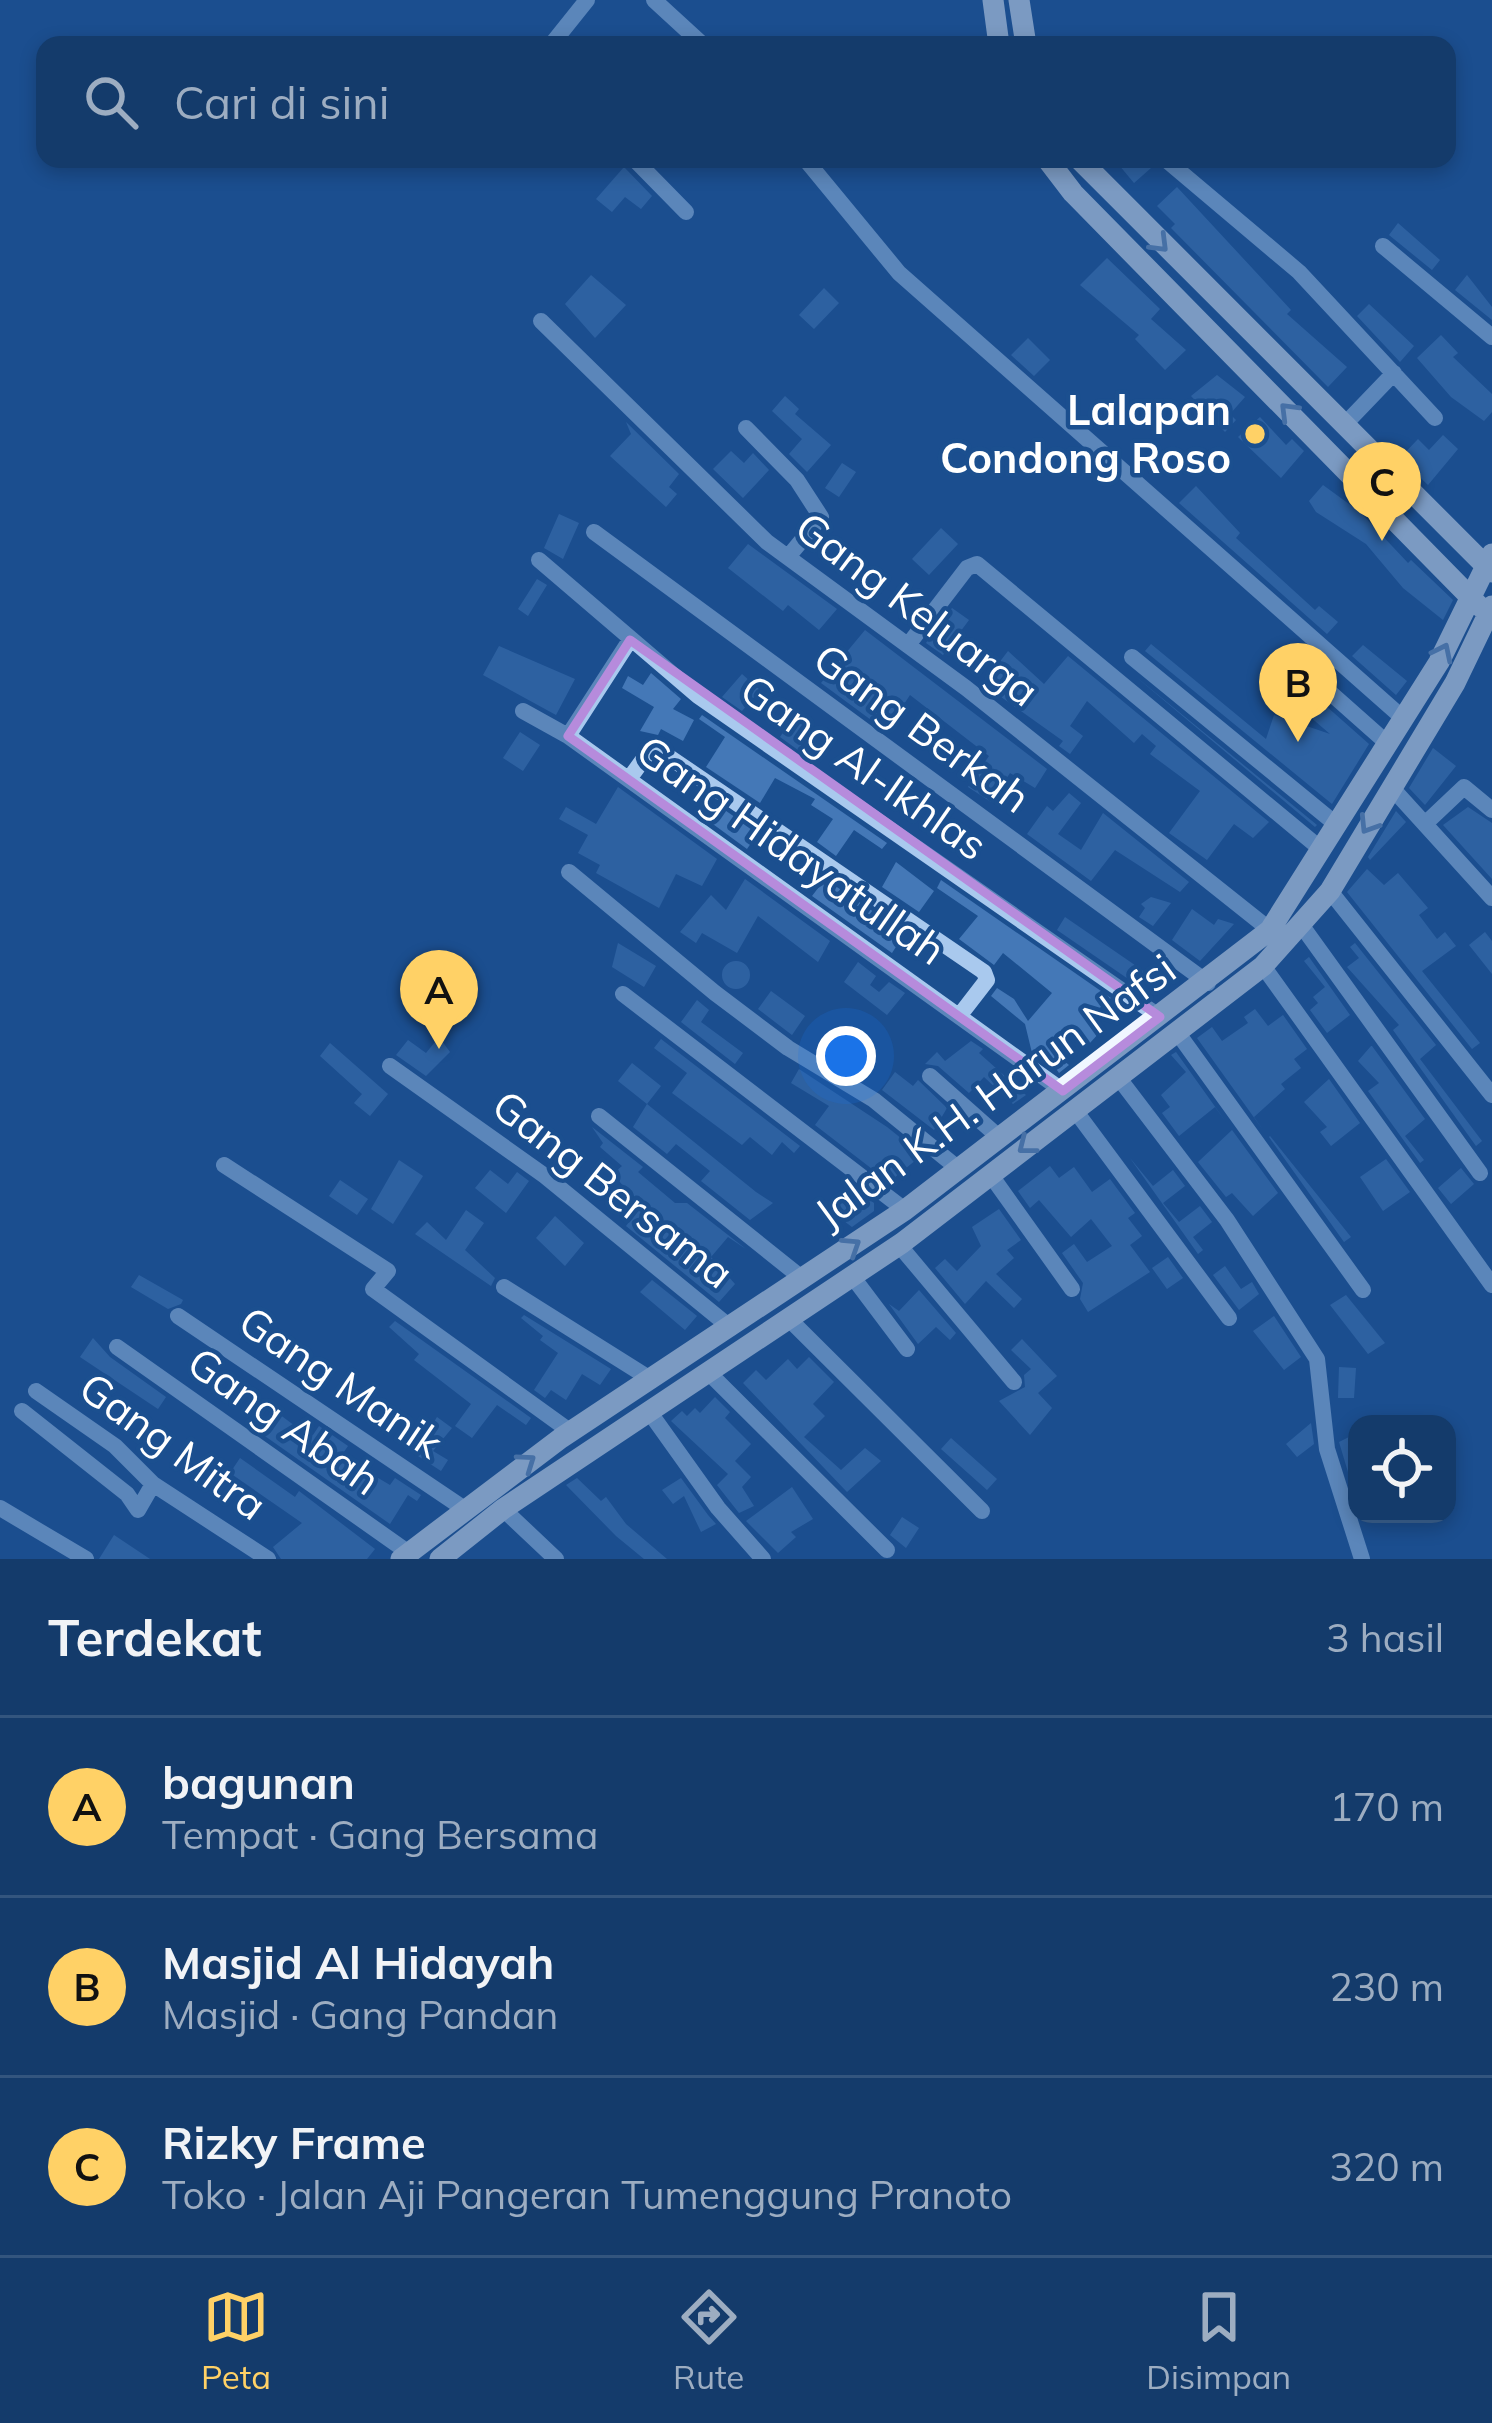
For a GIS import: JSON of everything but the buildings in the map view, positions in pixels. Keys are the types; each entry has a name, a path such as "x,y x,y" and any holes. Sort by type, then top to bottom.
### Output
{"main road":[{"path":"993,0 998,36"},
{"path":"1019,0 1025,36"},
{"path":"1054,168 1073,194 1469,596 1490,610"},
{"path":"1088,168 1490,564"},
{"name":"Jalan K.H. Harun Nafsi","path":"440,1559 502,1509 899,1245 1001,1139 1118,1077 1208,983 1270,930 1404,719 1490,564"},
{"name":"Jalan K.H. Harun Nafsi","path":"405,1556 571,1432 905,1210 955,1183 990,1174 1069,1100 1168,1025 1263,966 1330,890 1455,683 1490,610"}],"street":[{"path":"558,36 587,0"},
{"path":"654,0 693,36"},
{"path":"643,168 686,212"},
{"path":"812,168 899,274 1404,719"},
{"path":"1176,168 1299,272 1435,418"},
{"path":"1383,246 1492,337"},
{"name":"Gang Keluarga","path":"541,321 788,557 908,645 1270,930"},
{"path":"1347,422 1394,373"},
{"path":"746,428 797,480 821,517 788,557"},
{"name":"Gang Berkah","path":"594,532 1208,983"},
{"name":"Gang Al-Ikhlas","path":"539,560 698,696 1168,1025 1363,1290"},
{"path":"908,645 967,568 977,564 1322,850"},
{"path":"568,736 630,640"},
{"path":"1132,657 1337,825"},
{"path":"1324,688 1387,742"},
{"name":"Gang Hidayatullah","path":"523,711 629,778 960,1015 1069,1100 1229,1318"},
{"path":"629,778 653,746 985,972 987,980 960,1015"},
{"path":"1422,818 1464,787 1492,810"},
{"path":"1392,788 1492,898"},
{"path":"569,872 788,1048 874,1100 955,1183"},
{"path":"1330,890 1492,1096"},
{"path":"1302,926 1480,1173"},
{"path":"1263,966 1492,1285"},
{"path":"623,994 905,1210"},
{"name":"Gang Bersama","path":"390,1066 545,1176 731,1328"},
{"path":"930,1076 1001,1139"},
{"path":"1118,1077 1226,1220 1317,1359 1327,1449 1362,1559"},
{"path":"599,1116 803,1279"},
{"path":"224,1165 388,1270 373,1289 571,1432"},
{"path":"990,1174 1072,1288"},
{"path":"899,1245 1014,1382"},
{"path":"851,1276 907,1349"},
{"path":"504,1287 652,1380"},
{"name":"Gang Manik","path":"178,1316 464,1508"},
{"path":"788,1318 982,1511"},
{"name":"Gang Abah","path":"117,1347 405,1556"},
{"path":"707,1371 887,1550"},
{"name":"Gang Mitra","path":"36,1391 115,1446 153,1484 268,1559"},
{"path":"648,1410 718,1508 764,1559"},
{"path":"22,1411 127,1493 138,1510 153,1484"},
{"path":"0,1508 86,1559"},
{"path":"502,1509 556,1559"}],"highlighted area":[{"path":"630,640 1160,1017 1063,1091 568,736"}],"place":[{"name":"Lalapan Condong Roso","path":"1255,434"},
{"name":"Rizky Frame","path":"1382,541"},
{"name":"Masjid Al Hidayah","path":"1298,742"},
{"name":"bagunan","path":"439,1049"}]}
